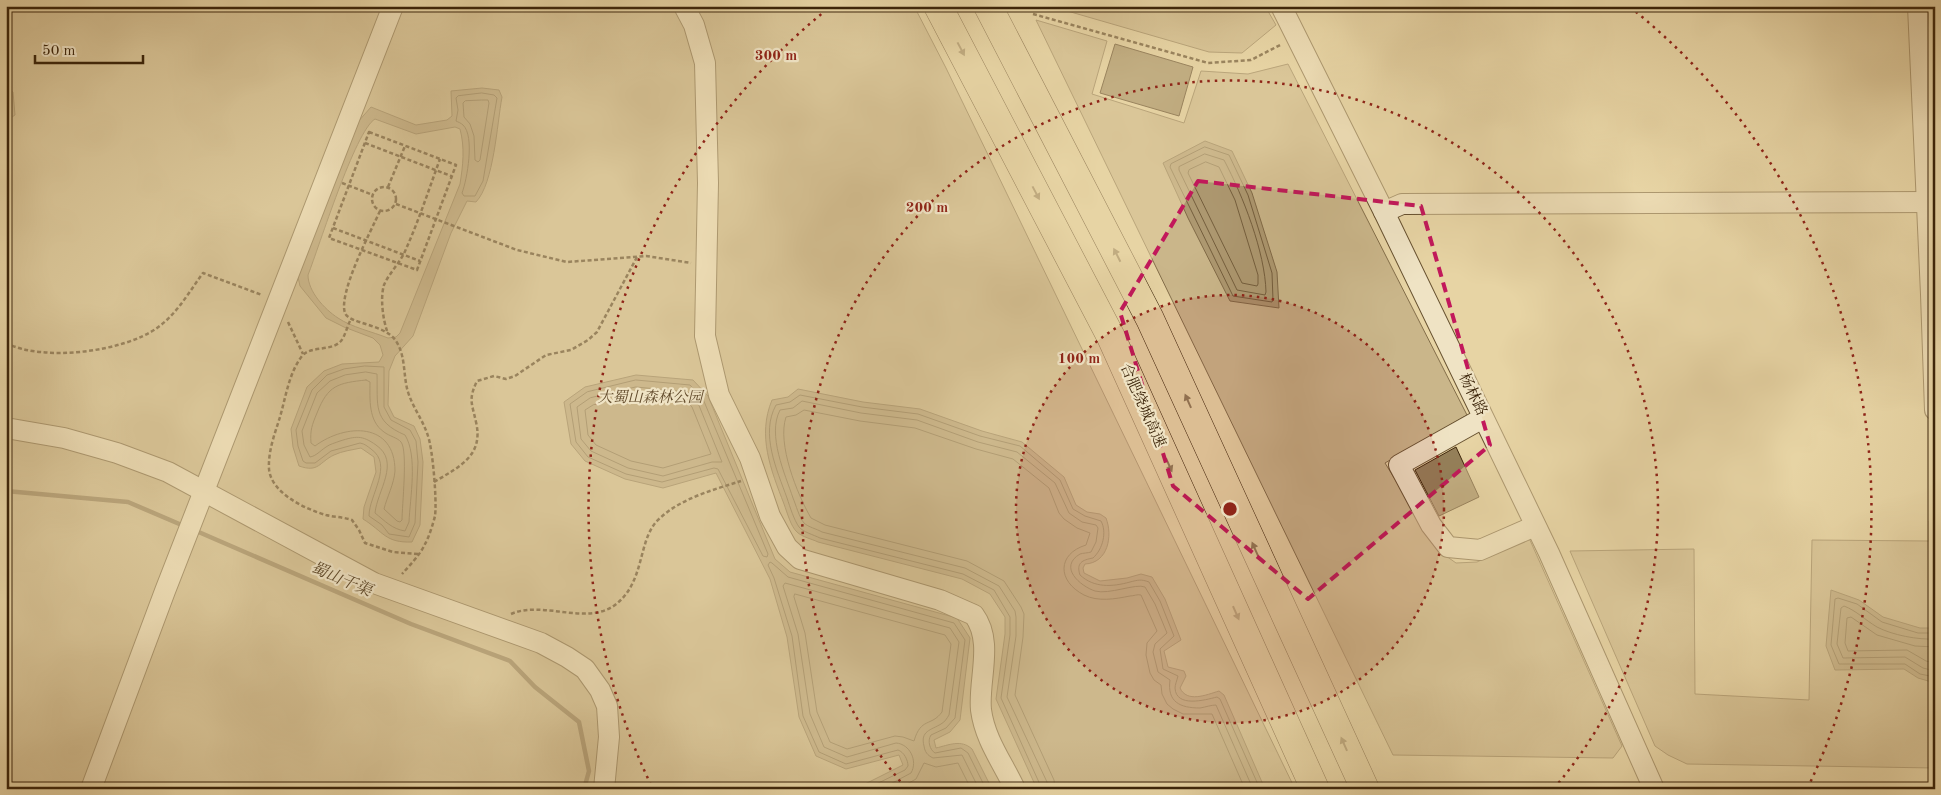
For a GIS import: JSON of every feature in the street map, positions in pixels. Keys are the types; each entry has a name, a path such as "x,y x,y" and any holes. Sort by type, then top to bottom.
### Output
{"highway":[{"name":"合肥绕城高速","path":"938,6 1111,337 1315,789"},
{"path":"988,6 1150,319 1364,789"}],"street":[{"path":"91,789 176,563 393,6"},
{"path":"684,6 694,26 705,63 708,183 705,336 719,394 750,458 770,516 784,542 797,556 807,561 940,600 974,615 984,637 981,710 989,740 1015,789"},
{"name":"杨林路","path":"1281,6 1384,212 1536,526 1654,789"},
{"path":"1918,6 1931,202 1935,410"},
{"path":"1384,212 1402,204 1931,202"},
{"path":"1483,418 1399,465 1431,525 1448,547 1480,550 1536,526"},
{"path":"6,428 64,438 117,453 168,472 201,500 374,583 541,644 567,657 585,669 600,690 607,706 609,737 604,789"}],"path":[{"path":"1033,14 1208,63 1251,60 1297,36"},
{"path":"369,132 405,146 456,164 416,270 329,238 369,132"},
{"path":"365,143 451,176"},
{"path":"388,187 405,146"},
{"path":"388,333 385,325 384,285 404,255 440,159"},
{"path":"344,184 373,195"},
{"path":"380,187 388,187 395,192 396,204 390,210 380,211 373,204 373,195 380,187"},
{"path":"396,204 517,250 568,262 636,257 672,259 707,267"},
{"path":"380,211 346,288 344,309 345,314 350,320 376,327 391,335 397,342 404,363 407,390 413,407 421,419 429,438 434,482 435,515 425,545 391,590"},
{"path":"333,228 420,261"},
{"path":"434,482 459,467 474,452 478,439 476,422 470,402 477,382 494,376 506,379 515,376 546,355 571,350 588,340 597,332 636,257"},
{"path":"6,342 17,348 34,352 95,350 124,344 156,329 172,316 203,273 278,301 304,354"},
{"path":"350,320 341,341 336,345 314,349 304,354 292,372 270,454 269,470 273,482 284,494 304,507 327,515 352,520 366,543 393,552 418,554"},
{"path":"490,626 513,613 530,609 570,613 597,613 614,606 627,593 638,571 648,537 658,520 676,506 702,493 729,484"}],"highlighted area":[{"path":"1198,181 1421,206 1490,445 1308,599 1173,486 1120,312"}],"green space":[{"name":"大蜀山森林公园","path":"6,6 914,6 946,68 1295,789 6,789"},
{"path":"1050,6 1265,6 1276,25 1242,53 1209,52"},
{"path":"1036,20 1107,41 1092,94 1184,123 1201,71 1248,74 1288,64 1467,415 1385,463 1439,551 1456,563 1477,562 1529,538 1622,746 1613,758 1393,755"},
{"path":"1929,521 1935,521 1935,768 1687,764 1668,755 1655,746 1570,551 1694,549 1695,694 1809,700 1812,540 1929,541"}],"water":[{"path":"6,85 13,92 15,115 6,121"},
{"path":"482,88 499,90 502,97 494,153 487,181 476,202 467,201 451,233 413,336 395,356 389,371 388,405 394,417 414,426 420,439 423,462 420,525 412,542 403,542 390,539 363,519 364,507 376,472 374,457 361,448 337,454 315,467 306,468 299,466 293,447 291,429 307,387 324,371 342,364 379,362 383,355 380,345 373,338 326,318 300,286 298,277 357,123 371,107 416,125 447,120 452,116 451,91","holes":["375,119 416,134 455,127 460,129 463,163 460,184 400,333 396,337 388,338 349,324 333,314 322,305 314,293 308,275 348,166 367,128"]},
{"path":"1205,141 1232,151 1252,193 1277,272 1279,308 1230,301 1188,218 1163,163"},
{"path":"636,375 693,380 708,396 775,559 790,572 957,618 970,638 960,720 950,732 934,740 936,748 959,743 972,749 992,789 855,789 903,765 899,755 846,769 816,756 799,717 787,637 770,579 716,473 663,488 625,479 585,461 571,444 564,402 585,387"},
{"path":"798,389 863,402 920,409 982,431 1022,442 1064,477 1076,505 1087,512 1100,514 1106,518 1108,525 1109,533 1104,554 1099,559 1085,564 1083,568 1084,573 1100,581 1127,578 1141,574 1152,577 1165,599 1181,640 1164,651 1168,667 1184,671 1186,676 1180,688 1187,695 1197,697 1219,691 1224,695 1265,789 1037,789 996,699 1005,634 1005,617 990,594 962,579 818,542 797,532 793,527 771,466 766,440 766,427 772,400 788,397"},
{"path":"1831,590 1859,600 1883,617 1920,628 1935,628 1935,683 1918,678 1904,669 1835,670 1826,646"}],"building":[{"path":"1115,44 1193,67 1179,116 1100,93"},
{"path":"1456,447 1479,497 1439,516 1415,470"}],"waterway":[{"name":"蜀山干渠","path":"6,491 128,502 184,526"},
{"name":"蜀山干渠","path":"194,530 411,624 510,661 535,687 579,722 589,771 584,789"}]}
